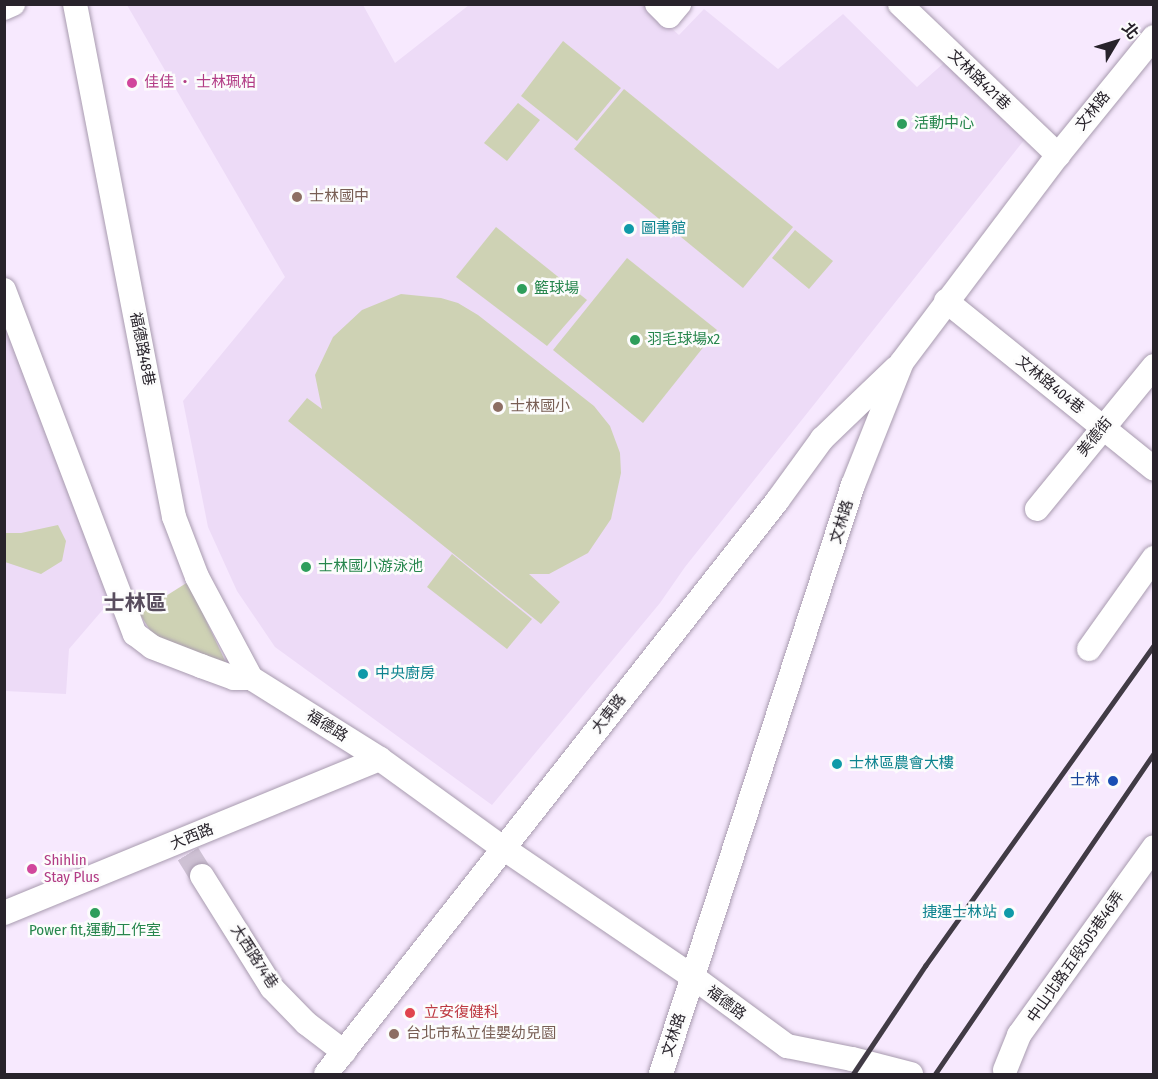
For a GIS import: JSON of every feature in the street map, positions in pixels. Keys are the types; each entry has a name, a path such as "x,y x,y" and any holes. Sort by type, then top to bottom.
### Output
{"street":[{"path":"4,8 13,4"},
{"name":"福德路48巷","path":"75,4 174,517 197,577 251,678"},
{"path":"657,4 669,16 679,4"},
{"name":"文林路421巷","path":"900,4 1058,155"},
{"name":"文林路","path":"660,1074 853,485 902,362 946,300 1058,155 1154,37"},
{"name":"福德路","path":"4,290 135,634 152,647 201,666 234,678 251,678 380,759 503,848 693,978 787,1046 911,1074"},
{"name":"文林路404巷","path":"946,300 1154,469"},
{"name":"大東路","path":"336,1067 503,848 777,501 822,439 902,362"},
{"name":"美德街","path":"1037,509 1154,366"},
{"path":"1089,649 1154,558"},
{"name":"大西路","path":"4,913 186,847 380,759"},
{"name":"中山北路五段505巷46弄","path":"1004,1073 1019,1035 1150,859"},
{"name":"大西路74巷","path":"202,876 272,988 306,1023 336,1067"}],"shaded area":[{"name":"士林國小","path":"127,5 363,5 395,63 469,5 645,5 679,35 704,9 778,69 843,14 917,87 945,62 1025,139 685,567 660,603 492,805 275,647 237,591 208,527 183,401 285,277"},
{"path":"4,315 112,599 69,649 66,694 5,691"}],"green space":[{"path":"563,41 621,88 577,141 521,96"},
{"path":"624,89 793,227 743,288 574,149"},
{"path":"518,103 540,120 507,161 484,143"},
{"name":"籃球場","path":"496,227 587,300 547,346 456,277"},
{"path":"795,230 833,261 809,289 772,258"},
{"name":"羽毛球場x2","path":"627,258 717,330 643,423 553,350"},
{"path":"401,294 441,298 458,303 478,315 594,406 610,426 620,453 621,473 611,519 588,553 549,574 529,574 560,602 541,624 288,421 307,398 322,409 315,375 333,337 362,310"},
{"path":"58,525 66,541 62,561 41,574 5,562 5,533 21,533"},
{"path":"452,554 532,619 507,649 427,587"},
{"path":"188,582 228,667 157,641 139,613"}],"tunnel":[{"path":"188,854 202,876"}],"railway":[{"path":"853,1074 925,966 1154,645"},
{"path":"935,1074 1154,753"}],"place":[{"name":"佳佳 ‧ 士林珮柏","path":"132,83"},
{"name":"活動中心","path":"902,124"},
{"name":"士林國中","path":"297,197"},
{"name":"圖書館","path":"629,229"},
{"name":"籃球場","path":"522,289"},
{"name":"羽毛球場x2","path":"635,340"},
{"name":"士林國小","path":"498,407"},
{"name":"士林國小游泳池","path":"306,567"},
{"name":"中央廚房","path":"363,674"},
{"name":"士林區農會大樓","path":"837,764"},
{"name":"士林","path":"1113,781"},
{"name":"Shihlin Stay Plus","path":"32,869"},
{"name":"Power fit,運動工作室","path":"95,913"},
{"name":"捷運士林站","path":"1009,913"},
{"name":"立安復健科","path":"410,1013"},
{"name":"台北市私立佳嬰幼兒園","path":"394,1034"}],"district":[{"name":"士林區","path":"135,603"}]}
